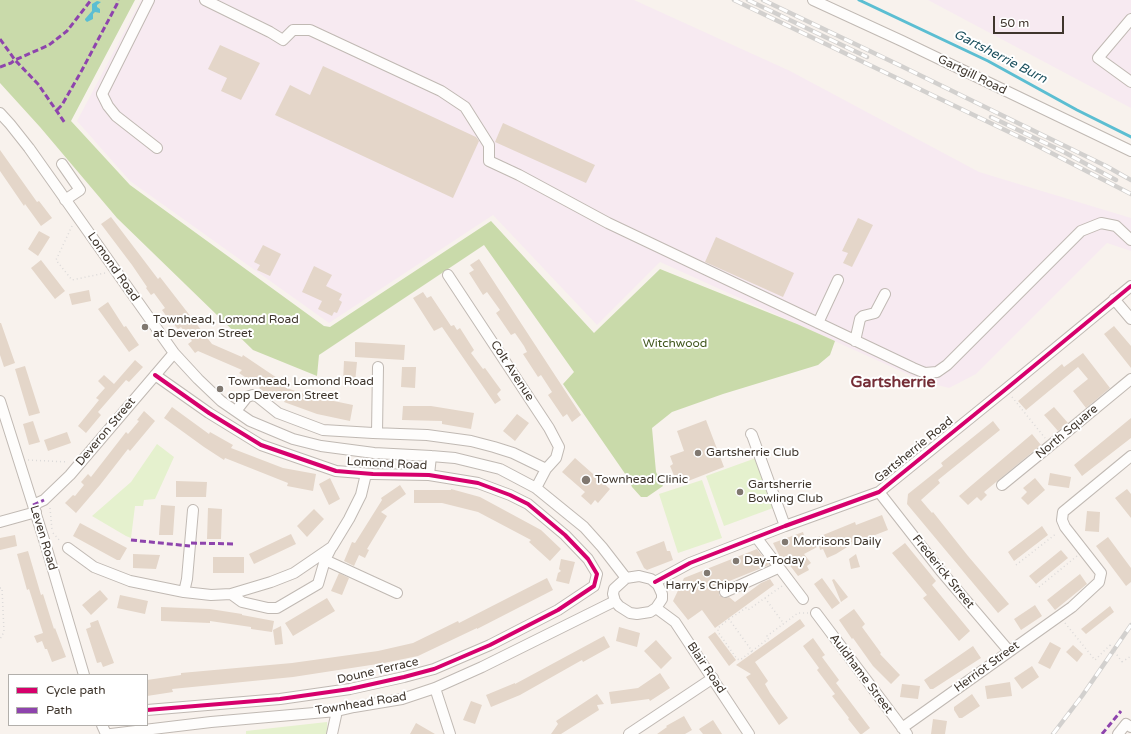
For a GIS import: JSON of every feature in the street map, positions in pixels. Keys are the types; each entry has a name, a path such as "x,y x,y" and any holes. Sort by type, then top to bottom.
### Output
{"street":[{"path":"149,0 102,94 108,106 116,116 157,148"},
{"path":"205,0 283,40 293,30 310,30 441,91 465,107 489,145 489,161 519,175 608,223 925,373 937,372 947,366 1081,231 1101,223 1116,226 1131,240"},
{"name":"Gartgill Road","path":"813,0 1131,151"},
{"path":"1131,19 1098,58 1131,82"},
{"name":"Lomond Road","path":"0,113 29,148 174,352 198,379 221,401 250,421 293,439 320,446 374,453 455,458 500,469 536,488 584,527 626,578"},
{"path":"62,164 80,190 65,200"},
{"name":"Colt Avenue","path":"448,274 556,441 559,448 556,458 546,470"},
{"path":"818,323 838,280"},
{"name":"Gartsherrie Road","path":"655,582 690,563 785,526 879,492 1131,286"},
{"path":"855,341 860,319 863,316 875,313 885,294"},
{"path":"1114,299 1131,319"},
{"name":"Deveron Street","path":"0,522 35,509 70,474 174,352"},
{"path":"377,433 378,367"},
{"name":"Lomond Road","path":"155,375 209,413 261,445 336,471 366,474 429,475 478,483 510,494 528,504 565,535 588,559 597,574 594,586"},
{"name":"North Square","path":"1002,485 1131,379"},
{"path":"236,411 247,397 253,395 258,397 278,414 322,430 427,435 471,441 514,453 546,470 536,488"},
{"name":"Leven Road","path":"0,401 2,413 35,509 84,674"},
{"path":"750,434 752,435 785,526"},
{"name":"Lomond Road","path":"429,475 431,456"},
{"path":"1083,551 1065,527 1062,520 1063,512 1131,456"},
{"path":"231,594 242,602 268,608 277,608 318,584 325,560 361,495 366,474"},
{"name":"Frederick Street","path":"879,492 940,570 1008,651"},
{"path":"184,592 188,579 193,510"},
{"path":"756,537 803,599"},
{"path":"68,548 94,566 130,581 184,592 211,595 231,594 271,582 294,573 332,547"},
{"name":"Herriot Street","path":"904,731 1008,651 1072,607 1099,582 1101,573 1083,551"},
{"path":"325,560 397,593"},
{"path":"725,592 778,568"},
{"path":"639,576 655,582 662,594 662,599 656,608 650,612 637,614 625,611 615,601 613,594 614,589 626,578 639,576"},
{"name":"Doune Terrace","path":"148,710 280,699 350,689 404,678 446,664 490,644 558,610 594,586"},
{"name":"Townhead Road","path":"111,734 337,711 354,706 402,699 435,688 489,664 615,601"},
{"name":"Blair Road","path":"656,608 675,622 749,734"},
{"name":"Auldhame Street","path":"816,613 904,731"},
{"path":"629,734 713,678"},
{"path":"435,688 450,734"},
{"name":"Doune Terrace","path":"350,689 354,706"},
{"path":"332,734 337,711"},
{"path":"1118,734 1126,724 1131,727"}],"path":[{"path":"78,216 56,260 72,280 116,271"},
{"path":"1006,389 1051,445"},
{"path":"32,460 74,462 82,460"},
{"path":"46,498 50,504 52,532 68,548"},
{"path":"1016,565 1065,527"},
{"path":"1039,587 1083,551"},
{"path":"789,582 748,610 746,608 729,619 718,628 718,632 737,659 740,660 752,651 769,638 767,636 798,613 816,613"},
{"path":"0,588 2,588 4,632 0,639"},
{"path":"765,598 784,624"},
{"path":"1059,616 1095,660 1110,645 1122,662 1131,656"},
{"path":"729,619 752,651"}],"shaded area":[{"path":"141,0 634,0 790,71 979,172 1131,218 1131,251 1107,243 976,374 949,388 925,382 660,262 597,325 493,215 329,323 130,181 77,121"},
{"path":"928,0 1131,0 1131,108"}],"green space":[{"name":"Witchwood","path":"0,0 135,0 71,121 130,185 324,326 330,327 491,221 594,333 660,269 797,324 835,341 830,355 818,365 723,394 672,412 652,428 656,472 663,486 647,497 641,497 632,487 628,478 563,384 574,372 484,245 319,355 317,376 253,350 117,218 40,127 0,83"},
{"path":"157,444 174,457 155,499 144,500 143,506 135,506 131,538 92,516 131,482"},
{"name":"Gartsherrie Bowling Club","path":"756,458 773,508 724,526 706,476"},
{"path":"702,480 722,538 678,553 659,494"},
{"path":"327,722 328,734 246,734 246,731"}],"water":[{"path":"97,1 101,2 97,5 100,9 100,13 95,12 93,14 93,19 87,22 85,19 92,11 92,4"}],"building":[{"path":"220,45 260,63 241,100 221,91 227,78 208,69"},
{"path":"323,66 476,137 479,141 453,198 275,115 290,85 310,95"},
{"path":"503,123 595,165 586,183 495,142"},
{"path":"0,150 37,202 39,201 52,218 41,226 25,204 24,206 0,171"},
{"path":"111,217 158,279 160,277 212,344 242,357 243,355 286,384 284,387 324,401 324,399 353,405 350,421 317,414 284,402 285,400 271,391 269,395 239,373 242,370 198,351 195,353 188,344 192,341 181,327 178,329 167,317 162,310 165,308 154,293 151,295 132,265 101,224"},
{"path":"858,218 873,225 852,267 843,263 848,253 842,251"},
{"path":"39,231 50,237 38,256 28,249"},
{"path":"716,237 794,273 783,297 705,262"},
{"path":"263,245 281,254 270,276 257,270 260,265 254,262"},
{"path":"479,259 581,415 572,422 567,414 563,417 548,395 552,392 541,375 538,377 523,354 527,352 524,346 515,333 511,335 496,313 500,310 487,292 483,295 469,273 474,270 470,265"},
{"path":"41,260 65,291 55,299 31,268"},
{"path":"314,266 332,275 326,286 342,294 339,300 342,302 337,313 334,312 332,316 318,309 322,301 302,292"},
{"path":"89,290 91,301 72,305 69,294"},
{"path":"423,292 427,298 431,296 451,326 454,325 457,330 460,328 474,350 471,353 483,369 485,368 501,390 497,394 501,400 495,404 442,327 434,331 413,298"},
{"path":"108,302 124,327 126,326 139,345 129,352 98,309"},
{"path":"0,323 15,363 4,367 0,355"},
{"path":"1114,326 1131,346 1131,368 1104,334"},
{"path":"355,342 405,345 404,360 355,357"},
{"path":"1083,353 1110,388 1086,408 1073,391 1088,379 1078,367 1026,410 1018,401 1062,364 1064,367"},
{"path":"135,360 143,367 129,382 126,380 98,412 101,415 86,433 78,426 99,400 96,398 105,388 98,381 104,375 114,384"},
{"path":"344,361 357,362 355,383 343,382"},
{"path":"25,366 40,413 29,416 15,369"},
{"path":"402,367 416,367 415,388 401,387"},
{"path":"403,406 431,406 474,413 471,429 442,424 442,421 402,420"},
{"path":"172,407 209,434 210,432 233,445 231,448 283,468 316,474 313,491 287,486 288,483 225,458 224,460 164,418"},
{"path":"1054,407 1068,423 1058,431 1044,415"},
{"path":"144,411 155,421 130,451 128,449 76,513 65,503 73,495 75,496 84,485 81,482 88,474 91,477 126,432 128,434 139,421 137,420"},
{"path":"517,414 529,423 515,441 503,431"},
{"path":"1131,418 1131,438 1082,476 1074,465"},
{"name":"Gartsherrie Club","path":"706,420 724,467 678,485 670,466 673,464 670,456 684,451 677,431"},
{"path":"33,421 40,442 29,445 23,424"},
{"path":"993,421 1000,430 938,480 940,483 921,500 932,513 933,512 1009,604 998,613 907,504 908,494 943,466 941,463"},
{"path":"67,432 71,443 48,451 44,440"},
{"path":"1032,434 1041,445 984,492 987,495 981,501 977,497 968,505 959,496"},
{"path":"575,458 610,489 598,503 595,500 591,505 581,496 585,492 562,472"},
{"path":"1050,473 1071,477 1069,488 1048,485"},
{"path":"330,478 340,499 329,505 319,484"},
{"path":"1035,478 1045,490 1028,505 1021,498 1027,492 1023,488"},
{"path":"176,481 207,482 206,497 176,497"},
{"path":"400,485 406,494 381,512 387,516 367,549 369,550 365,558 359,555 354,566 344,561 352,542 355,543 382,500 381,498"},
{"path":"451,489 480,497 541,530 561,549 550,561 529,542 531,540 478,512 442,503 414,503 414,490"},
{"path":"1127,489 1131,494 1131,518 1115,498"},
{"path":"161,505 175,506 173,535 159,535"},
{"path":"208,508 222,509 221,539 207,539"},
{"path":"314,509 324,519 307,537 297,526"},
{"path":"1087,511 1100,512 1099,532 1085,531"},
{"path":"882,515 888,530 852,544 827,558 823,549 820,550 819,546 804,554 811,563 807,566 809,570 798,576 788,563 797,557 796,556 782,561 773,543 803,532 806,542 855,522 856,525"},
{"path":"80,523 127,548 120,560 117,560 73,536"},
{"path":"1042,526 1048,535 1014,561 1008,552"},
{"path":"291,534 296,544 254,564 249,554"},
{"path":"15,535 17,546 0,550 0,538"},
{"path":"1108,537 1131,568 1131,582 1126,586 1096,546"},
{"path":"664,541 667,551 670,551 673,560 647,570 644,568 636,552"},
{"path":"905,543 936,581 932,585 970,631 959,641 923,598 927,595 892,553"},
{"path":"757,549 769,565 717,586 719,589 719,595 724,598 729,597 735,602 761,583 770,579 774,585 715,628 702,610 688,620 673,601 684,578"},
{"path":"1061,550 1068,558 1036,584 1029,576"},
{"path":"28,551 41,595 43,594 54,629 55,628 66,657 52,662 42,641 37,643 34,636 43,633 29,589 27,590 17,554"},
{"path":"133,554 160,555 156,569 133,568"},
{"path":"856,554 860,567 851,569 849,559"},
{"path":"213,557 244,557 244,573 213,573"},
{"path":"561,559 575,562 569,584 556,581 558,573 561,571 559,569"},
{"path":"339,573 349,578 342,595 331,591"},
{"path":"1080,574 1087,584 1055,610 1047,600"},
{"path":"547,578 553,590 477,629 418,656 384,663 293,677 172,689 173,692 148,696 148,680 181,675 181,673 292,663 378,651 413,643 458,621 459,623"},
{"path":"822,578 840,603 832,609 814,584"},
{"path":"834,579 848,597 841,602 832,580"},
{"path":"100,590 108,599 91,615 82,605"},
{"path":"120,595 148,601 145,614 117,608"},
{"path":"327,598 335,611 293,636 285,623"},
{"path":"1035,605 1042,616 1021,630 1014,619"},
{"path":"1110,606 1114,612 1086,634 1081,629"},
{"path":"161,607 210,609 274,621 272,632 251,629 251,627 210,621 210,623 161,621"},
{"path":"854,609 865,624 862,627 881,653 880,654 900,675 891,684 873,666 839,620"},
{"path":"800,619 805,626 755,662 768,681 765,684 770,693 788,718 779,725 746,677 751,674 736,665"},
{"path":"98,620 114,663 103,667 101,662 97,663 86,629 91,627 90,623"},
{"path":"281,626 283,644 275,645 273,630"},
{"path":"619,627 640,633 637,647 616,641"},
{"path":"715,632 736,660 729,666 708,637"},
{"path":"604,636 610,647 583,662 582,660 520,695 491,707 486,695 515,684"},
{"path":"813,638 825,655 822,657 839,680 836,683 870,728 862,734 860,734 848,719 849,718 832,696 835,694 817,670 819,668 803,646"},
{"path":"656,640 672,658 661,669 644,651"},
{"path":"1050,642 1061,648 1050,669 1038,663"},
{"path":"1073,645 1083,654 1077,662 1066,652"},
{"path":"973,646 981,658 933,689 930,689 924,680"},
{"path":"1032,666 1039,677 1022,689 1014,678"},
{"path":"660,673 670,688 650,701 649,699 611,704 609,692 638,688"},
{"path":"1010,682 1012,696 987,699 985,686"},
{"path":"902,684 920,686 918,699 900,697"},
{"path":"597,694 604,704 597,705 599,710 561,734 551,734 558,724 556,721"},
{"path":"972,694 980,706 962,718 959,718 954,710 954,707"},
{"path":"471,701 482,705 475,724 463,720"},
{"path":"684,716 692,730 685,734 657,734 667,727 666,726"},
{"path":"933,719 947,721 945,734 931,734"},
{"path":"713,720 722,734 703,734 699,729"},
{"path":"416,723 435,734 410,734"}],"waterway":[{"name":"Gartsherrie Burn","path":"859,0 988,61 1077,110 1131,137"}],"railway":[{"path":"734,0 1032,143 1131,194"},
{"path":"748,0 867,57"},
{"path":"763,0 1106,166 1131,180"},
{"path":"991,117 1062,151 1116,180"},
{"path":"1053,734 1082,696 1131,625"}],"marked path":[{"path":"0,67 49,45 67,31 91,0"},
{"path":"57,110 62,105 82,70 118,0"},
{"path":"0,39 15,60 38,84 65,123"},
{"path":"33,505 44,500"},
{"path":"131,540 190,546"},
{"path":"191,543 235,544"},
{"path":"1102,734 1121,711"}],"cycle path":[{"path":"655,582 690,563 785,526 879,492 1131,286"},
{"path":"148,710 280,699 350,689 434,669 490,645 558,610 594,586 597,574 588,559 565,535 528,504 510,495 478,483 429,475 373,474 336,471 261,445 209,413 155,375"}],"place":[{"name":"Townhead, Lomond Road at Deveron Street","path":"145,327"},
{"name":"Townhead, Lomond Road opp Deveron Street","path":"220,389"},
{"name":"Gartsherrie Club","path":"698,453"},
{"name":"Townhead Clinic","path":"586,480"},
{"name":"Gartsherrie Bowling Club","path":"740,492"},
{"name":"Morrisons Daily","path":"785,542"},
{"name":"Day-Today","path":"736,561"},
{"name":"Harry's Chippy","path":"707,573"}],"district":[{"name":"Gartsherrie","path":"893,383"}]}
